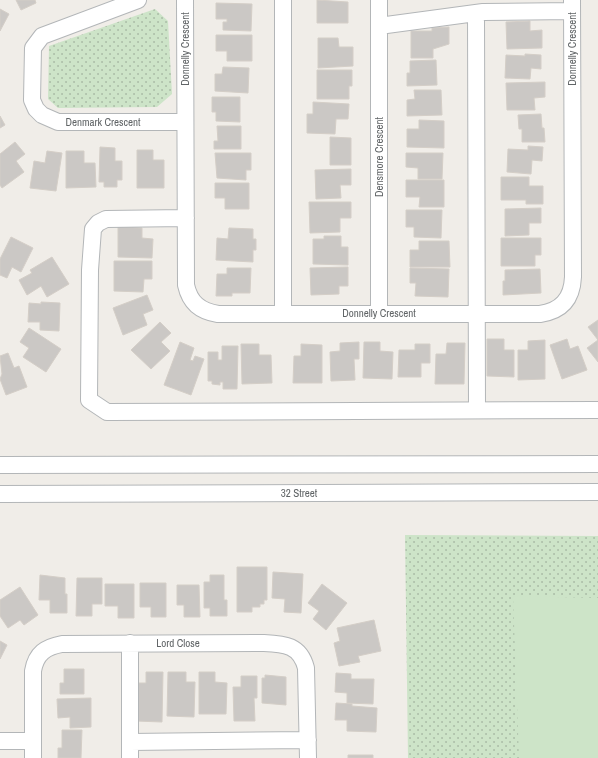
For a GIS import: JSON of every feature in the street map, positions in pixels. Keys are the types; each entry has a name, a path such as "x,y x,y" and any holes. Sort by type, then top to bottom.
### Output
{"street":[{"name":"Denmark Crescent","path":"138,0 42,36 33,48 32,100 36,109 42,115 58,122 185,122"},
{"name":"Donnelly Crescent","path":"185,0 186,285 193,302 200,308 218,314 548,312 565,302 572,290 572,6"},
{"path":"283,0 283,314"},
{"name":"Densmore Crescent","path":"379,0 379,313"},
{"path":"379,26 476,13 572,6"},
{"path":"476,13 476,313 478,410"},
{"path":"186,218 106,218 98,223 93,229 90,270 89,400 107,412 598,410"},
{"path":"0,465 598,464"},
{"name":"32 Street","path":"0,494 598,492"},
{"name":"Lord Close","path":"33,758 34,661 39,654 53,646 62,644 282,644 292,647 304,659 306,668 308,758"},
{"path":"130,644 130,758"},
{"path":"130,742 308,740"},
{"path":"0,741 33,741"}],"green space":[{"path":"155,9 168,21 172,94 157,107 58,108 48,99 49,46"},
{"path":"405,535 598,536 598,758 408,758"},
{"path":"513,596 598,598 598,758 519,758"}],"building":[{"path":"16,0 35,0 36,3 21,10"},
{"path":"317,0 348,2 348,23 317,23"},
{"path":"216,3 252,4 251,31 223,30 223,22 227,22 227,19 216,19"},
{"path":"0,9 9,14 0,31"},
{"path":"530,21 530,31 542,30 542,48 507,49 506,22"},
{"path":"449,27 449,44 433,49 433,58 411,58 411,31 432,31 432,28"},
{"path":"216,35 252,35 252,61 227,61 227,51 216,51"},
{"path":"318,38 338,38 339,47 353,47 353,66 318,68"},
{"path":"525,54 541,55 541,69 531,68 530,79 505,78 506,55 525,56"},
{"path":"436,60 437,85 407,86 407,73 410,73 410,61"},
{"path":"223,67 249,68 248,93 215,91 215,74 222,74"},
{"path":"317,70 352,70 352,86 349,86 349,99 317,99"},
{"path":"545,82 545,97 534,98 535,110 507,110 506,83"},
{"path":"414,90 441,90 442,115 407,116 407,100 415,99"},
{"path":"212,97 240,97 240,122 216,121 216,112 212,112"},
{"path":"313,102 349,104 348,119 336,119 335,134 307,133 307,114 313,114"},
{"path":"541,114 545,142 522,142 522,129 519,129 518,115"},
{"path":"0,116 5,125 0,128"},
{"path":"419,120 444,121 444,148 407,147 407,129 419,129"},
{"path":"217,126 241,126 241,149 214,149 214,141 218,141"},
{"path":"330,137 351,138 351,165 330,165"},
{"path":"15,142 25,154 16,161 24,172 2,188 0,185 0,154"},
{"path":"528,146 543,147 542,161 532,160 531,174 507,172 508,149 528,150"},
{"path":"100,147 115,148 115,161 122,161 122,180 117,180 117,187 104,187 104,182 99,182"},
{"path":"137,150 153,150 153,160 164,160 164,188 137,188"},
{"path":"47,151 62,153 56,191 30,188 34,161 45,163"},
{"path":"66,151 84,151 84,163 95,163 96,187 66,188"},
{"path":"215,153 251,153 251,170 246,170 246,180 217,178"},
{"path":"406,153 443,153 442,179 418,179 418,168 406,167"},
{"path":"351,169 351,185 340,185 341,198 316,199 315,170"},
{"path":"501,177 529,177 529,186 543,186 543,204 526,204 526,200 501,200"},
{"path":"406,180 444,180 444,207 419,207 420,197 406,197"},
{"path":"215,183 249,183 249,209 225,209 225,198 215,198"},
{"path":"309,202 351,202 351,218 340,218 340,232 310,233"},
{"path":"541,208 541,223 529,223 529,235 505,236 505,209"},
{"path":"406,210 442,210 441,238 414,237 414,227 406,227"},
{"path":"118,227 142,228 142,238 153,239 152,258 118,257"},
{"path":"229,228 253,229 253,239 256,239 256,250 253,250 253,262 216,260 217,238 228,239"},
{"path":"324,236 341,236 341,247 348,247 348,265 313,264 313,239 324,239"},
{"path":"11,237 33,248 21,272 12,267 7,278 0,275 0,259"},
{"path":"501,238 541,238 541,255 535,255 535,266 501,266"},
{"path":"419,241 449,241 450,267 410,267 410,250 419,250"},
{"path":"52,257 69,284 47,297 41,286 27,295 19,280 32,273 30,270"},
{"path":"114,261 152,261 152,279 144,279 143,292 114,291"},
{"path":"348,267 348,286 339,286 339,294 311,295 310,268"},
{"path":"227,268 251,268 250,293 232,293 232,296 216,296 217,274 227,274"},
{"path":"410,268 449,269 448,297 415,296 416,283 410,283"},
{"path":"540,269 541,293 503,295 505,270"},
{"path":"147,295 153,310 143,314 147,325 123,335 113,308"},
{"path":"41,302 60,303 59,331 40,330 40,322 28,322 29,303 41,304"},
{"path":"598,320 598,340 588,327"},
{"path":"160,322 171,333 161,342 170,351 151,369 131,350"},
{"path":"29,328 61,349 46,372 23,357 29,348 20,342"},
{"path":"487,339 504,339 504,350 514,350 514,377 487,376"},
{"path":"567,339 570,349 578,346 587,370 562,379 550,345"},
{"path":"545,340 545,379 518,380 518,350 528,350 528,341"},
{"path":"598,340 598,362 587,348"},
{"path":"180,342 194,348 190,360 193,361 195,356 204,359 191,395 164,385"},
{"path":"359,342 359,359 354,359 355,380 331,381 330,352 340,351 340,343"},
{"path":"364,342 380,342 380,351 393,352 392,379 363,378"},
{"path":"447,343 465,343 464,384 435,384 436,354 446,354"},
{"path":"241,344 259,344 259,355 271,355 272,383 242,384"},
{"path":"301,344 322,345 322,383 293,383 294,356 301,356"},
{"path":"415,344 430,344 430,363 421,363 421,377 398,377 399,350 415,350"},
{"path":"222,346 238,346 237,389 223,389 223,382 220,382 220,385 212,384 212,381 208,381 208,352 218,352 218,360 222,360"},
{"path":"8,353 14,368 19,366 27,387 6,395 0,379 2,374 0,356"},
{"path":"237,567 267,567 267,600 264,600 264,604 260,604 260,607 252,607 252,612 237,612"},
{"path":"273,572 303,574 301,613 284,612 285,599 272,598"},
{"path":"40,575 65,578 67,613 50,613 50,600 39,600"},
{"path":"210,575 224,575 224,600 227,600 227,616 210,616 210,608 204,608 204,582 210,582"},
{"path":"77,578 102,578 102,604 92,604 92,616 76,616"},
{"path":"140,583 166,583 166,617 151,617 151,607 140,607"},
{"path":"105,584 134,584 134,618 118,618 118,606 105,606"},
{"path":"322,584 347,603 326,630 313,619 319,611 308,603"},
{"path":"177,585 199,585 200,617 184,617 184,605 177,605"},
{"path":"20,587 38,615 24,625 20,620 8,628 0,616 0,600"},
{"path":"374,620 381,651 358,656 360,662 339,666 334,643 340,641 337,628"},
{"path":"0,641 7,645 0,659"},
{"path":"64,669 84,669 84,694 60,694 60,683 64,683"},
{"path":"146,672 163,672 162,722 136,721 136,683 146,683"},
{"path":"168,672 186,672 186,682 195,682 194,717 167,716"},
{"path":"199,672 215,672 215,682 227,683 226,714 199,714"},
{"path":"336,673 351,674 351,679 374,679 373,704 347,703 347,693 335,692"},
{"path":"265,675 286,677 286,705 262,703 262,678 265,678"},
{"path":"241,676 257,676 257,698 254,698 255,721 234,721 233,687 241,687"},
{"path":"91,698 91,727 70,728 70,717 58,718 57,699"},
{"path":"336,703 377,708 376,732 347,731 347,720 335,720"},
{"path":"62,730 82,730 81,758 58,758 58,748 62,748"},
{"path":"348,755 373,755 373,758 348,758"}]}
